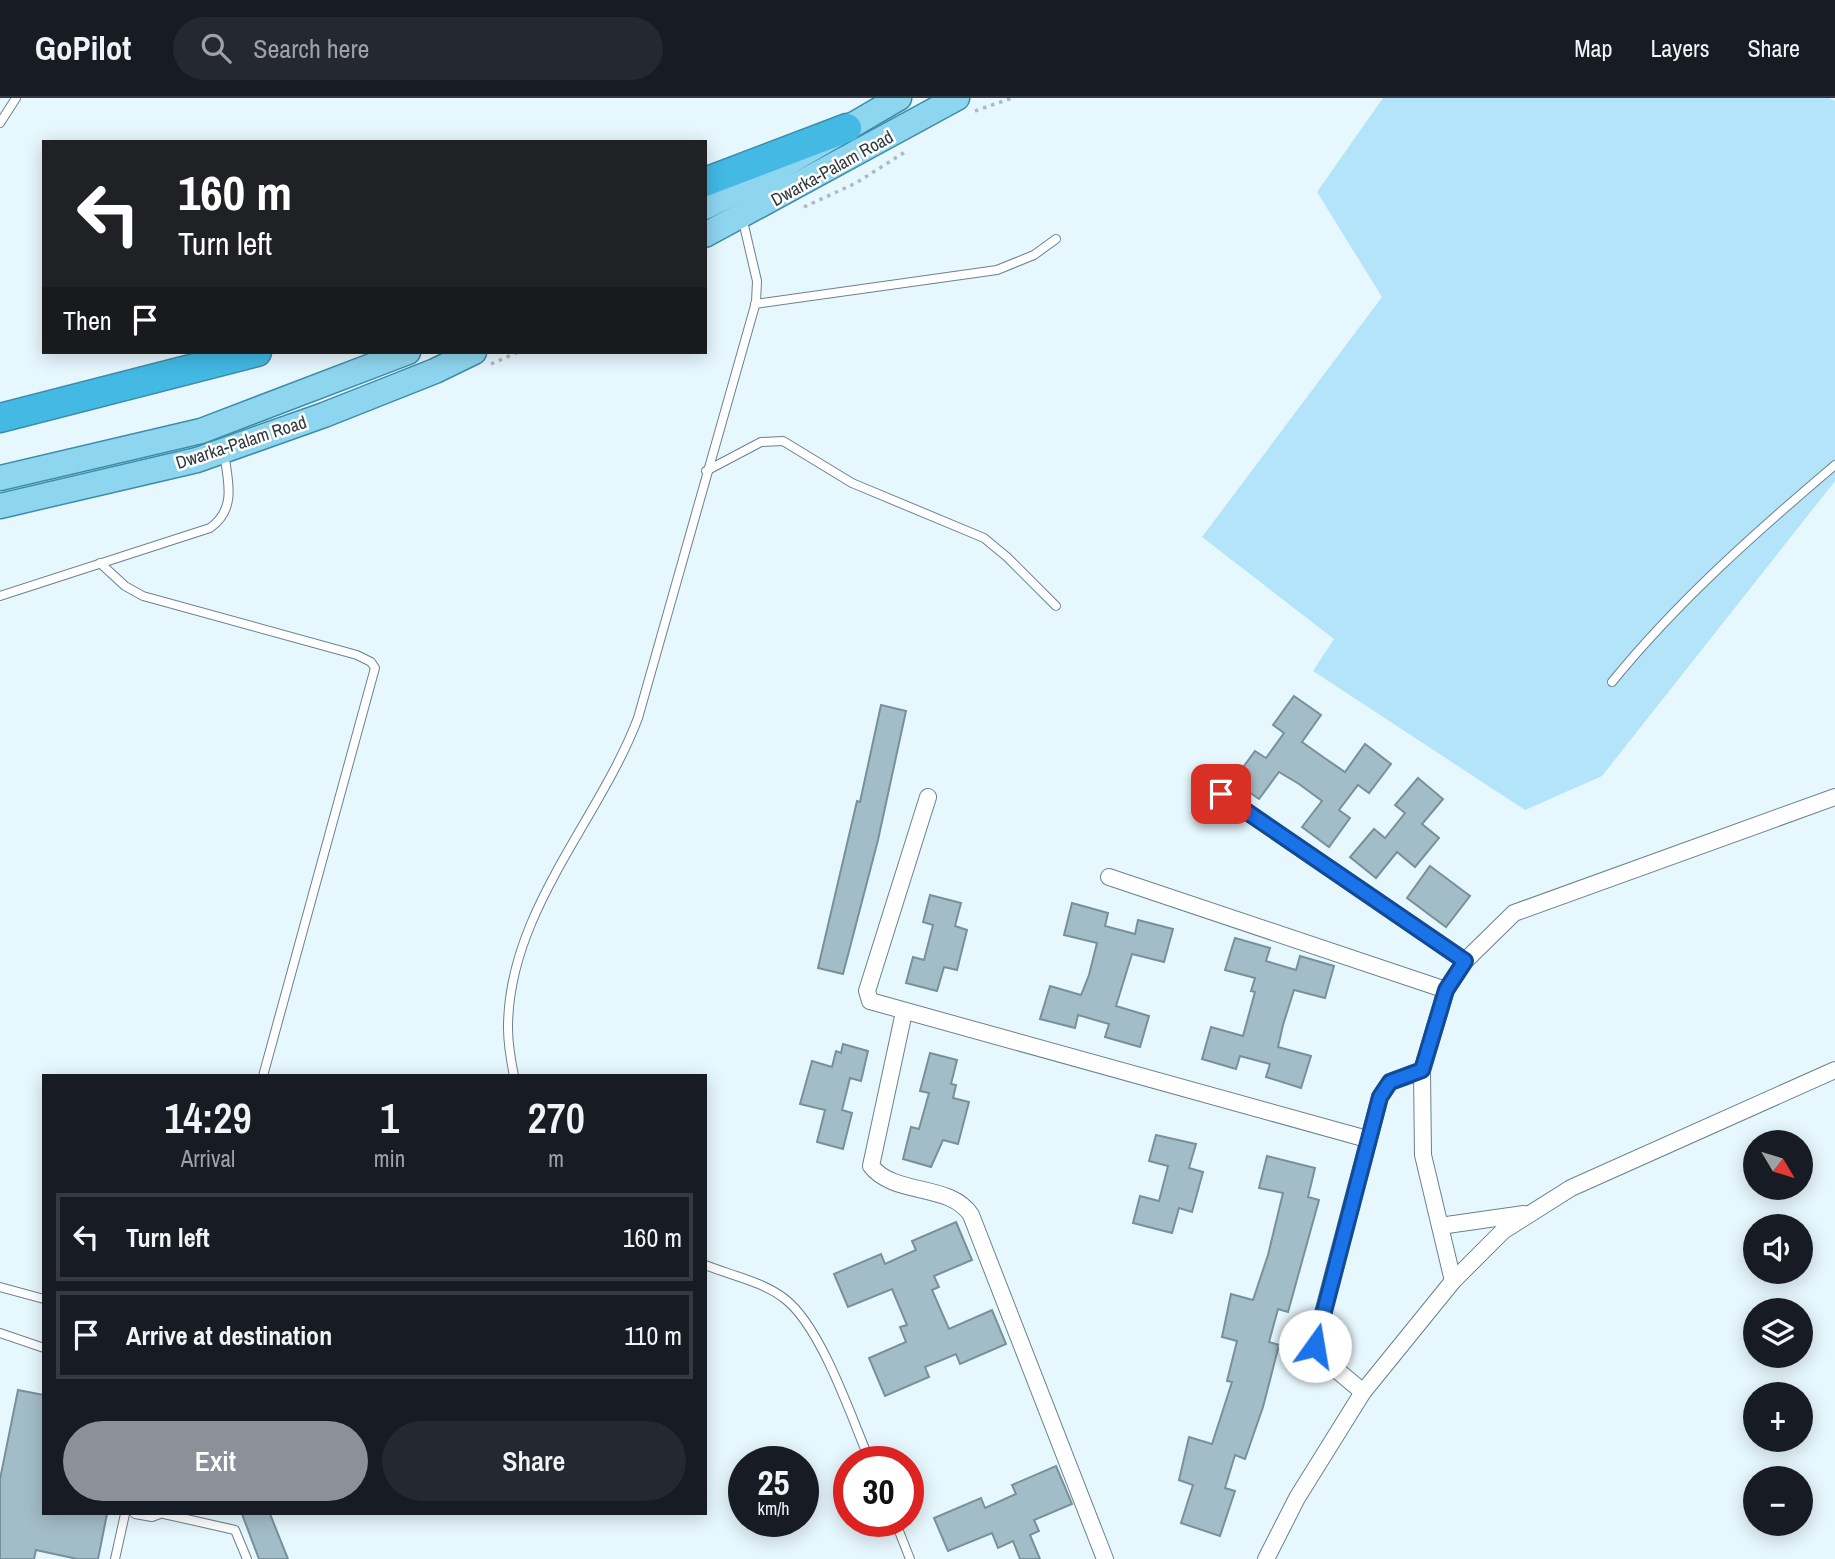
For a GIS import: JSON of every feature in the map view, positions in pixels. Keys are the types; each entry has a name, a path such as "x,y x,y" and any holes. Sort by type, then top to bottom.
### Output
{"highway":[{"path":"707,181 847,128"},
{"path":"0,418 249,354"}],"main road":[{"name":"Dwarka-Palam Road","path":"707,205 755,182 899,98"},
{"name":"Dwarka-Palam Road","path":"707,235 957,98"},
{"path":"0,478 201,431 403,354"},
{"name":"Dwarka-Palam Road","path":"0,506 197,460 324,415 435,371 470,354"}],"street":[{"path":"1221,794 1465,961"},
{"path":"928,797 866,995 873,1003 1367,1139"},
{"path":"1453,1281 1423,1155 1422,1070 1446,990 1465,961 1514,913 1835,797"},
{"path":"1109,877 1446,990"},
{"path":"904,1012 871,1166 886,1178 957,1202 971,1215 1105,1559"},
{"path":"1363,1392 1320,1356 1315,1343 1367,1139 1384,1088 1398,1078 1422,1070"},
{"path":"1266,1559 1297,1498 1363,1392 1453,1281 1484,1248 1527,1213 1616,1166 1741,1115 1835,1070"},
{"path":"1440,1226 1527,1213"}],"lane":[{"path":"0,123 16,98"},
{"path":"514,1074 508,1028 512,983 524,943 553,878 626,748 638,718 755,304 757,281 742,217"},
{"path":"755,304 997,270 1034,255 1056,239"},
{"path":"706,471 761,442 783,441 852,483 984,538 1056,606"},
{"path":"0,596 200,531 220,521 229,505 224,450"},
{"path":"1612,682 1648,639 1727,562 1835,465"},
{"path":"100,563 125,586 143,596 357,655 371,662 375,668 264,1074"},
{"path":"707,1266 767,1288 785,1298 796,1310 818,1344 863,1446"},
{"path":"0,1287 42,1298"},
{"path":"0,1333 42,1347"},
{"path":"115,1559 125,1515"},
{"path":"141,1515 159,1515"},
{"path":"167,1515 235,1530 247,1559"},
{"path":"901,1537 910,1559"}],"shaded area":[{"path":"1383,98 1829,98 1835,101 1835,481 1602,776 1525,810 1313,671 1334,639 1202,537 1382,297 1317,192"}],"building":[{"path":"1294,696 1321,715 1302,742 1326,759 1345,772 1365,744 1391,764 1369,793 1358,785 1339,810 1350,818 1329,847 1302,827 1322,801 1299,784 1279,772 1259,799 1233,781 1255,751 1266,758 1284,733 1273,725"},
{"path":"881,705 906,711 878,840 843,974 818,968 857,801 860,802"},
{"path":"1418,778 1443,799 1422,824 1439,838 1415,867 1397,852 1376,878 1350,857 1374,829 1385,838 1405,813 1395,805"},
{"path":"1430,866 1470,896 1446,927 1407,898"},
{"path":"930,895 961,903 955,926 967,930 957,970 944,967 937,991 906,983 913,957 924,960 933,925 923,922"},
{"path":"1072,903 1108,913 1105,926 1135,934 1138,920 1173,929 1164,962 1132,954 1116,1006 1149,1016 1140,1047 1105,1037 1109,1024 1078,1015 1075,1028 1040,1019 1050,986 1081,995 1089,975 1097,943 1064,935"},
{"path":"1235,938 1270,948 1266,961 1296,970 1300,956 1334,966 1325,998 1294,990 1283,1025 1278,1047 1311,1056 1301,1088 1266,1077 1270,1064 1240,1056 1236,1069 1202,1059 1211,1027 1243,1036 1255,992 1251,991 1255,978 1225,970"},
{"path":"843,1044 868,1051 861,1081 850,1078 842,1110 852,1113 843,1149 817,1142 825,1110 800,1104 812,1061 832,1067 836,1051 841,1053"},
{"path":"930,1053 957,1060 951,1084 956,1085 953,1098 969,1102 958,1144 943,1140 931,1167 903,1159 911,1127 919,1129 929,1093 920,1091"},
{"path":"1156,1135 1196,1144 1189,1168 1203,1172 1192,1212 1179,1208 1172,1233 1133,1223 1140,1196 1159,1201 1168,1166 1149,1161"},
{"path":"1267,1156 1315,1168 1308,1197 1319,1200 1288,1312 1278,1309 1269,1342 1279,1345 1263,1407 1245,1459 1235,1455 1225,1488 1235,1491 1220,1536 1181,1523 1193,1485 1179,1480 1189,1437 1212,1444 1232,1382 1227,1381 1237,1341 1222,1337 1231,1294 1253,1300 1268,1255 1283,1193 1259,1188"},
{"path":"956,1222 972,1260 934,1276 939,1287 932,1290 949,1329 992,1310 1006,1344 960,1364 956,1354 925,1367 929,1377 885,1396 869,1358 906,1342 900,1327 907,1325 892,1289 848,1307 834,1274 881,1254 885,1264 916,1250 912,1241"},
{"path":"18,1390 42,1395 42,1515 107,1515 98,1559 77,1559 36,1550 34,1559 0,1559 0,1479"},
{"path":"1056,1466 1072,1504 1034,1520 1039,1531 1030,1535 1040,1559 1020,1559 1013,1541 998,1548 992,1533 948,1551 934,1518 981,1498 985,1508 1016,1494 1012,1485"},
{"path":"242,1515 270,1515 288,1559 259,1559"}],"route":[{"path":"1221,794 1465,961 1446,990 1422,1070 1390,1082 1380,1097 1315,1346"}]}
